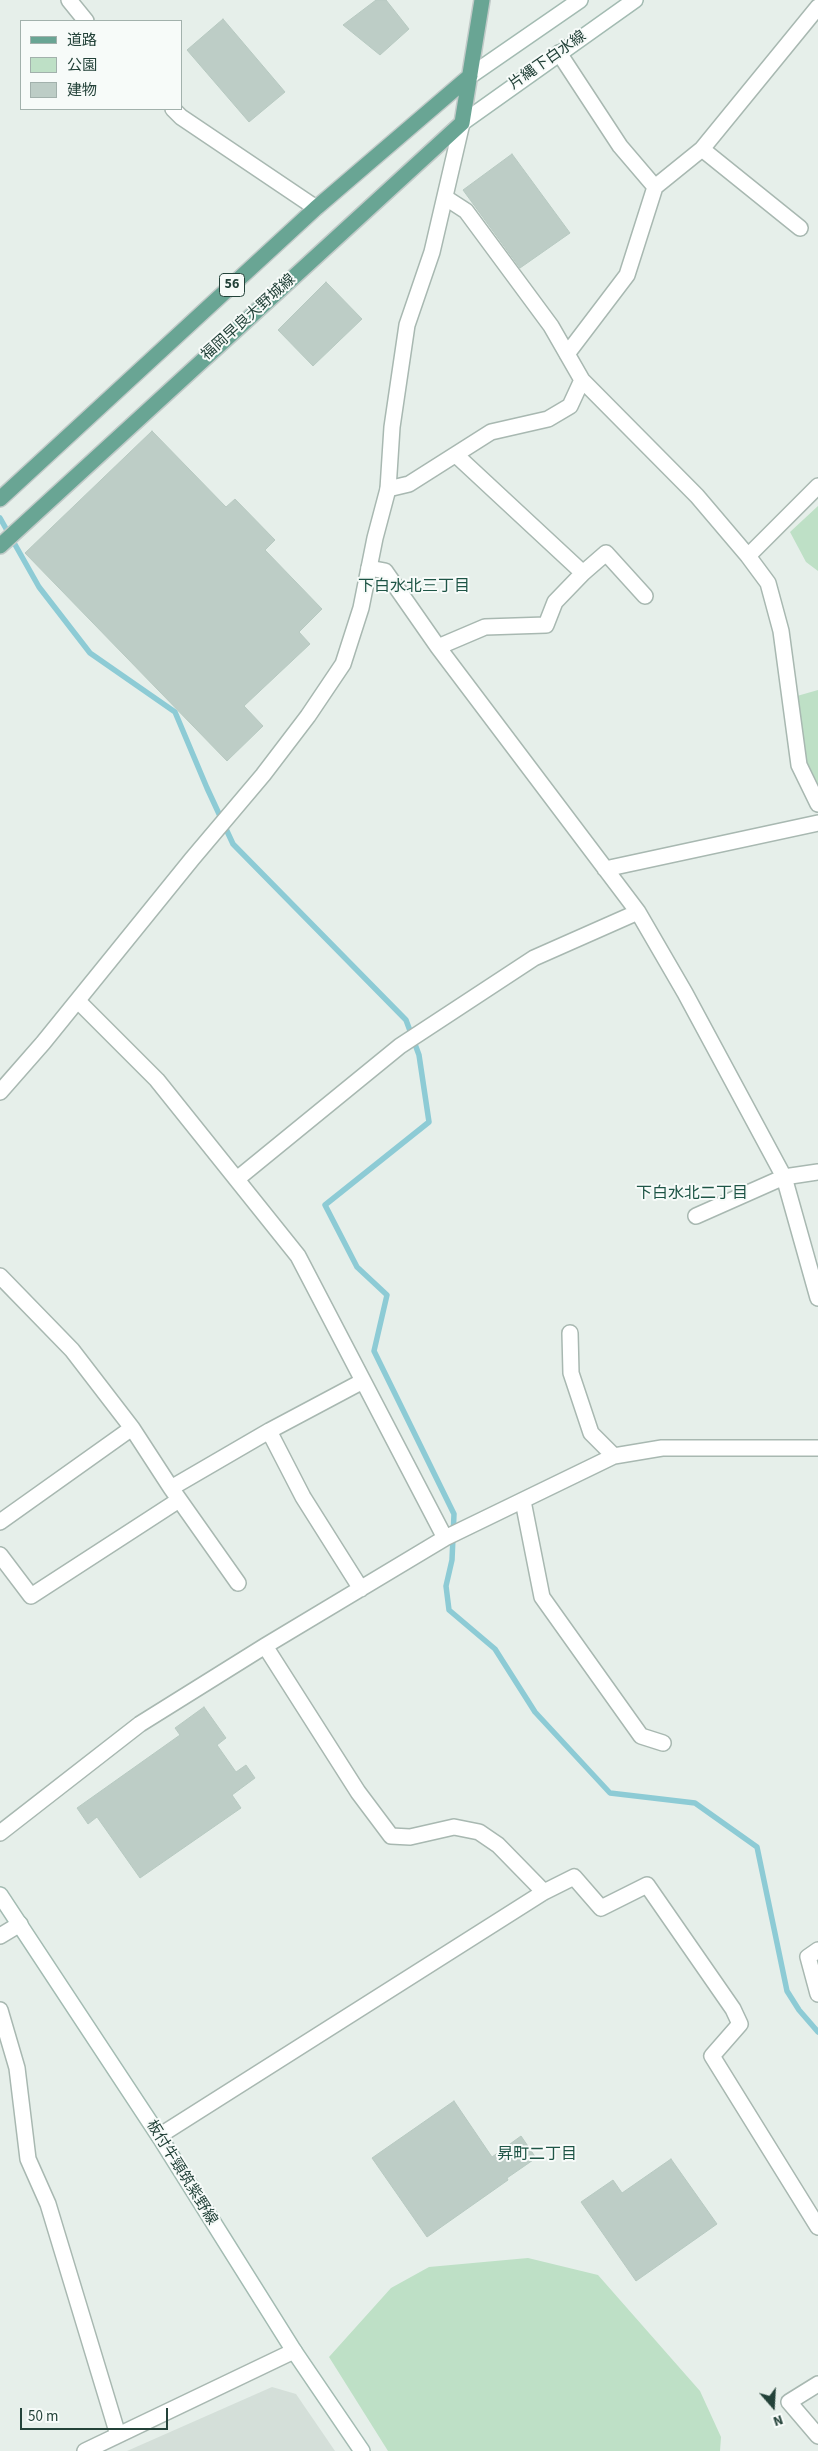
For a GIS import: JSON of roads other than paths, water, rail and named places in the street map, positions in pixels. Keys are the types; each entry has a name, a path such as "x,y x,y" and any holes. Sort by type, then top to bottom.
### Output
{"main road":[{"path":"462,123 482,0"},
{"name":"56","path":"0,499 316,208 470,76"},
{"name":"福岡早良大野城線","path":"0,546 462,123"}],"street":[{"path":"69,0 85,20"},
{"path":"470,76 580,0"},
{"name":"片縄下白水線","path":"462,123 635,0"},
{"path":"567,354 627,275 655,187 702,149 818,7"},
{"path":"559,53 620,146 655,187"},
{"path":"174,110 181,117 316,208"},
{"path":"0,1092 78,1001 308,716 343,664 361,608 388,490 392,427 407,325 432,252 462,123"},
{"path":"702,149 800,228"},
{"path":"446,198 466,212 551,326 582,380 697,496 748,556 768,583 781,631 799,764 818,804"},
{"path":"388,490 409,484 491,432 548,419 570,406 582,380"},
{"path":"456,455 582,573"},
{"path":"748,556 818,486"},
{"path":"438,647 485,627 546,625 556,602 582,573 606,553 646,596"},
{"path":"369,568 385,571 438,647 638,912 685,993 784,1177 812,1249 818,1298"},
{"path":"605,869 818,823"},
{"path":"237,1179 400,1046 534,958 638,912"},
{"path":"78,1001 157,1080 298,1256 445,1538"},
{"path":"696,1216 784,1177 818,1172"},
{"path":"0,1276 72,1350 132,1428 175,1494 238,1583"},
{"path":"570,1333 571,1372 591,1433 614,1456"},
{"path":"0,1555 31,1596 175,1494 269,1431 363,1381"},
{"path":"0,1522 132,1428"},
{"path":"269,1431 303,1498 361,1589"},
{"path":"0,1833 140,1724 265,1646 445,1538 614,1456 662,1448 818,1448"},
{"path":"523,1500 542,1597 641,1736 663,1743"},
{"path":"265,1646 358,1792 391,1836 410,1836 454,1827 479,1832 498,1845 544,1892"},
{"path":"159,2136 544,1892 574,1876 601,1908 647,1885 733,2008 740,2024 712,2056 818,2227"},
{"name":"板付牛頸筑紫野線","path":"0,1895 159,2136 294,2351 362,2451"},
{"path":"0,1936 20,1924"},
{"path":"818,1950 808,1957 818,1994"},
{"path":"0,2010 17,2068 28,2159 48,2204 118,2435"},
{"path":"85,2451 294,2351"},
{"path":"818,2384 789,2402 818,2436"}],"waterway":[{"path":"0,518 39,587 90,653 175,712 233,844 406,1020 419,1055 429,1122 325,1205 357,1267 387,1295 374,1351 454,1514 452,1560 446,1586 449,1610 495,1649 535,1712 610,1793 695,1803 757,1847 787,1991 799,2010 818,2032"}],"district":[{"name":"下白水北三丁目","path":"414,587"},
{"name":"下白水北二丁目","path":"692,1194"},
{"name":"昇町二丁目","path":"537,2155"}]}
